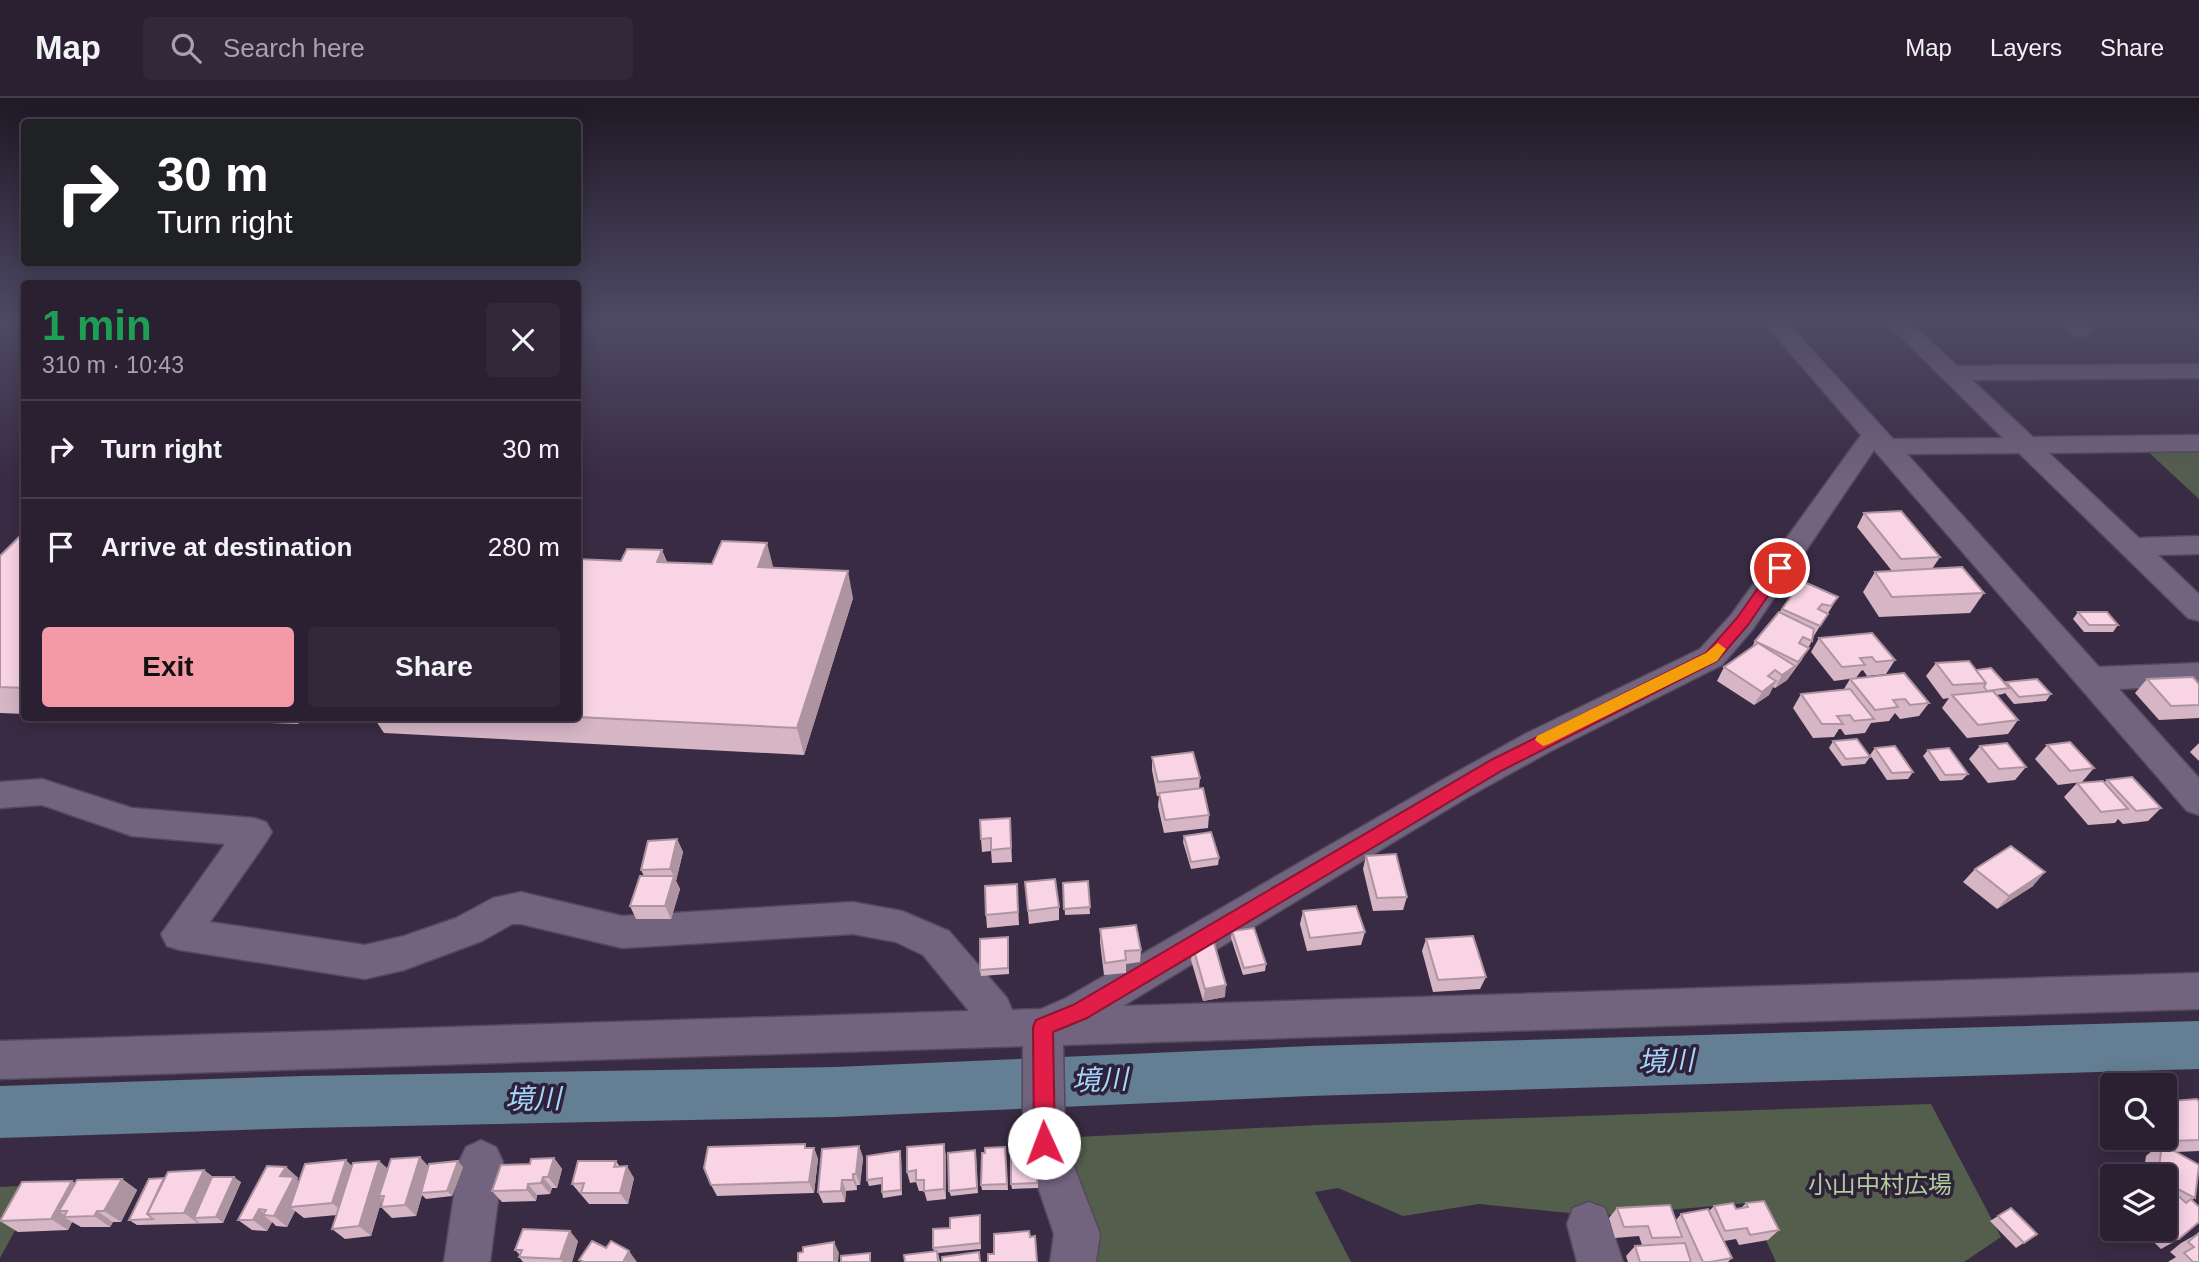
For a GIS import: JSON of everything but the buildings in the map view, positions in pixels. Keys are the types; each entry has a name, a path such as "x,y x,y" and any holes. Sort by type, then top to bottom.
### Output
{"street":[{"path":"1820,373 2199,801"},
{"path":"1952,373 2199,611"},
{"path":"1043,1033 1527,749 1711,657 1742,622 1865,444 2199,443"},
{"path":"2134,547 2199,545"},
{"path":"2091,679 2199,674"},
{"path":"0,795 42,792 132,822 254,832 180,934 365,962 404,953 469,930 506,909 521,908 622,932 853,918 902,927 936,943 993,1010 1000,1029"},
{"path":"0,1060 1000,1029 1043,1033 2199,991"},
{"path":"1043,1033 1044,1143 1077,1234 1073,1262"},
{"path":"467,1262 481,1162"}],"green space":[{"path":"2144,448 2199,448 2199,499"},
{"name":"小山中村広場","path":"1931,1104 2001,1237 1964,1262 1776,1262 1749,1203 1599,1216 1479,1204 1403,1216 1338,1188 1315,1192 1351,1262 1089,1262 1056,1138 1318,1125"},
{"path":"40,1185 0,1258 0,1187"}],"waterway":[{"name":"境川","path":"0,1112 303,1102 835,1092 1310,1071 2199,1045"}],"slow traffic":[{"path":"1543,740 1711,657 1718,649"}],"route":[{"path":"1044,1143 1043,1027 1080,1011 1143,975 1497,765 1711,657 1742,622 1780,568"}]}
